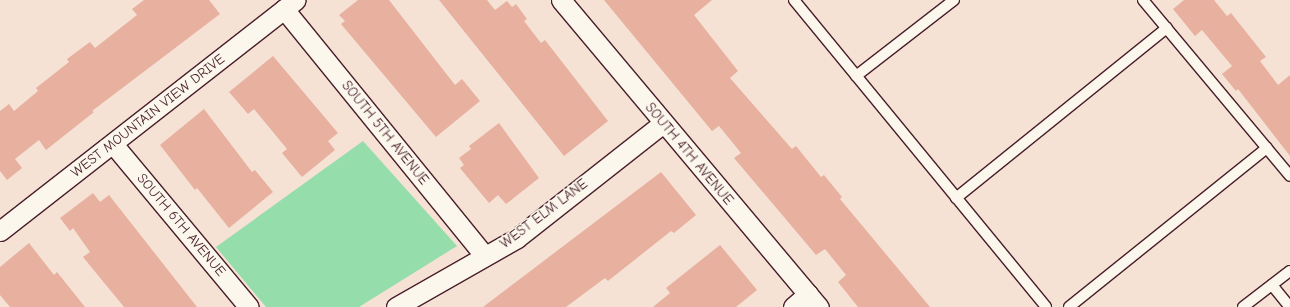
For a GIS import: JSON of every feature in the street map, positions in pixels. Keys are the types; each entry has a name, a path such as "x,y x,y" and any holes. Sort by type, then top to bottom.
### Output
{"street":[{"name":"SOUTH 4TH AVENUE","path":"561,0 813,301"},
{"name":"WEST MOUNTAIN VIEW DRIVE","path":"0,231 290,5"},
{"name":"SOUTH 5TH AVENUE","path":"290,5 485,256"},
{"name":"WEST ELM LANE","path":"396,307 517,238 663,123"},
{"name":"SOUTH 6TH AVENUE","path":"113,144 249,307"},
{"path":"793,307 813,301"}],"lane":[{"path":"794,0 1046,307"},
{"path":"856,76 954,0"},
{"path":"1143,0 1290,176"},
{"path":"956,198 1167,28"},
{"path":"1069,307 1267,148"},
{"path":"1243,307 1289,273"},
{"path":"1272,285 1290,306"}],"green space":[{"path":"363,141 457,246 359,307 266,307 216,247"}],"building":[{"path":"144,0 209,0 220,14 92,111 94,112 46,150 39,140 15,159 22,168 7,180 0,171 0,111 9,104 14,111 38,91 36,88 69,62 67,59 90,42 95,48 137,15 132,9"},
{"path":"358,0 389,0 455,85 462,79 480,101 436,137 341,24 345,21 339,15"},
{"path":"439,0 487,0 495,10 507,1 512,7 516,4 527,19 524,21 541,43 545,40 608,121 564,156"},
{"path":"604,0 712,0 694,15 738,71 730,78 792,149 796,146 821,177 824,175 842,197 840,199 930,307 858,307 838,282 846,275 825,249 816,255 734,158 741,153 719,126 712,131"},
{"path":"1184,0 1214,0 1227,16 1231,13 1266,57 1260,61 1278,85 1290,75 1290,156 1238,89 1236,91 1222,74 1232,66 1202,30 1195,36 1173,9"},
{"path":"273,56 338,133 328,141 335,150 302,177 282,153 287,149 254,109 248,114 229,92"},
{"path":"204,109 252,172 255,170 273,192 229,228 197,188 195,190 160,145"},
{"path":"499,123 539,178 506,204 498,195 489,203 460,168 464,165 459,158 471,149 469,146"},
{"path":"661,172 696,215 674,233 671,231 608,281 605,278 566,307 483,307"},
{"path":"93,193 100,202 109,195 197,307 124,307 83,257 90,252 73,228 70,231 60,218"},
{"path":"29,243 54,275 57,272 85,307 10,307 0,295 0,267"},
{"path":"720,245 757,290 736,307 653,307 670,293 666,288"}]}
